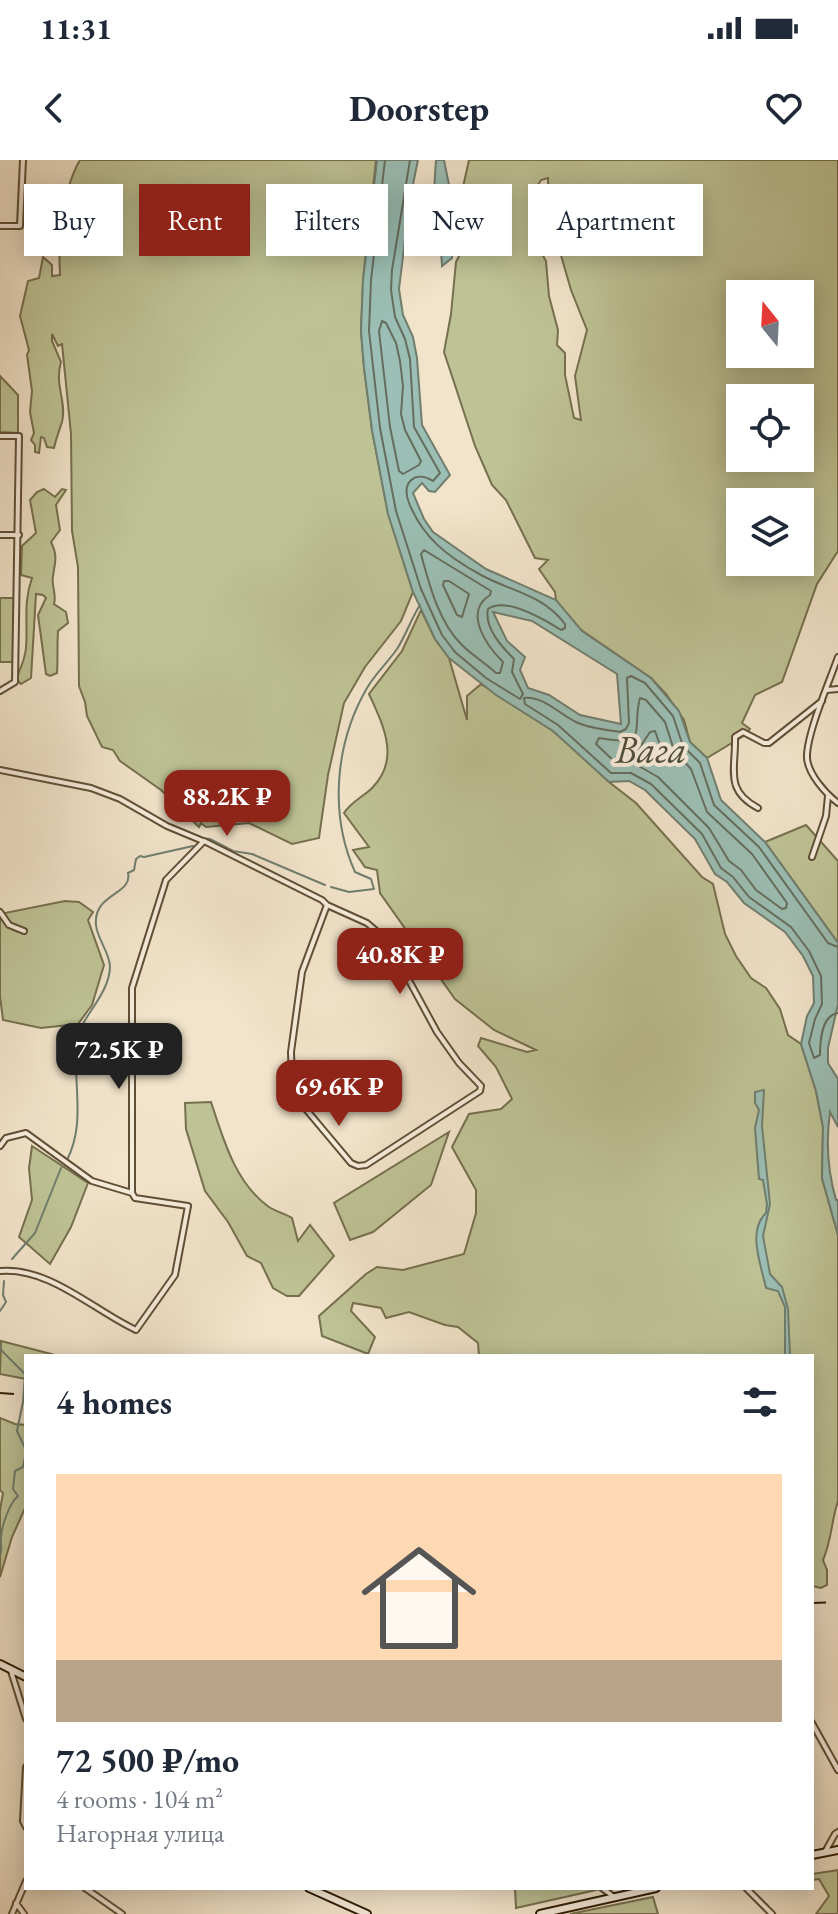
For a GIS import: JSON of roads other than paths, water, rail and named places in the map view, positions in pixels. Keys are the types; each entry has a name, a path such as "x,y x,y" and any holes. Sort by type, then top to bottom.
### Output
{"main road":[{"path":"0,1664 24,1675"},
{"path":"814,1855 838,1850"},
{"path":"313,1890 367,1914"},
{"path":"540,1914 647,1890"}],"street":[{"path":"0,226 20,226 23,160"},
{"path":"0,436 19,436 15,682 0,691"},
{"path":"0,535 19,535"},
{"path":"838,657 822,701 807,759 828,796 838,803"},
{"path":"827,690 838,689"},
{"path":"758,808 744,801 734,782 735,737 743,732 769,743 822,701"},
{"path":"0,770 91,788 120,799 167,826 204,841 367,923 387,940 437,1032 459,1063 481,1086 480,1091 366,1165 351,1163 299,1101 292,1082 291,1052 302,972 327,905"},
{"path":"812,857 826,816 828,796"},
{"path":"0,1271 26,1273 49,1281 136,1330 175,1275 188,1206 135,1198 132,1193 132,988 166,880 204,841"},
{"path":"0,912 9,925 24,931"},
{"path":"0,1146 6,1138 26,1133 92,1181 132,1193"},
{"path":"10,1669 24,1713"},
{"path":"814,1727 838,1770"},
{"path":"24,1803 24,1823"},
{"path":"825,1852 838,1832"},
{"path":"12,1914 24,1885"},
{"path":"88,1890 122,1914"},
{"path":"605,1890 614,1897"},
{"path":"748,1890 772,1914"},
{"path":"16,1903 24,1914"}],"water":[{"name":"Вага","path":"377,160 418,160 413,184 404,184 404,248 399,289 403,315 413,337 417,358 422,425 450,475 435,492 429,491 422,483 413,493 433,532 486,569 556,600 582,631 651,678 679,711 690,742 707,758 721,800 765,842 838,943 838,1004 828,1048 828,1063 838,1079 838,1127 830,1112 828,1145 831,1178 838,1200 838,1235 822,1178 823,1127 816,1091 801,1044 807,1016 814,1003 813,976 803,956 785,932 744,903 727,882 715,874 695,839 645,790 629,781 609,782 553,731 496,695 449,658 435,639 413,592 388,514 372,430 361,331 366,256 388,256 388,184 374,184","holes":["493,612 532,621 617,674 621,724 580,715 549,695 528,688 520,670 525,657 507,641"]},
{"path":"436,160 444,160 449,184 434,184"},
{"path":"441,256 452,256 452,258 442,266"},
{"path":"764,1090 762,1126 770,1204 763,1236 770,1274 782,1287 788,1309 790,1354 785,1354 785,1307 778,1291 766,1288 757,1249 757,1229 766,1213 767,1204 763,1180 759,1179 755,1128 759,1110 755,1092"}],"waterway":[{"path":"331,887 349,892 374,889 371,879 355,872 341,827 339,779 342,755 356,709 367,688 397,649 420,605"},
{"path":"200,838 210,839 233,851 252,854 325,885"},
{"path":"67,1160 75,1138 78,1115 75,1042 109,976 109,961 96,925 100,906 125,886 128,873 134,870 136,859 140,856 193,846"},
{"path":"12,1259 35,1233 61,1168"},
{"path":"0,1311 6,1302 4,1281"},
{"path":"0,1346 24,1373"},
{"path":"24,1388 17,1431 24,1446"},
{"path":"0,1556 4,1521 18,1496 13,1489 15,1471 23,1467 24,1462"}],"railway":[{"path":"0,1393 24,1395"},
{"path":"814,1603 838,1602"}]}
